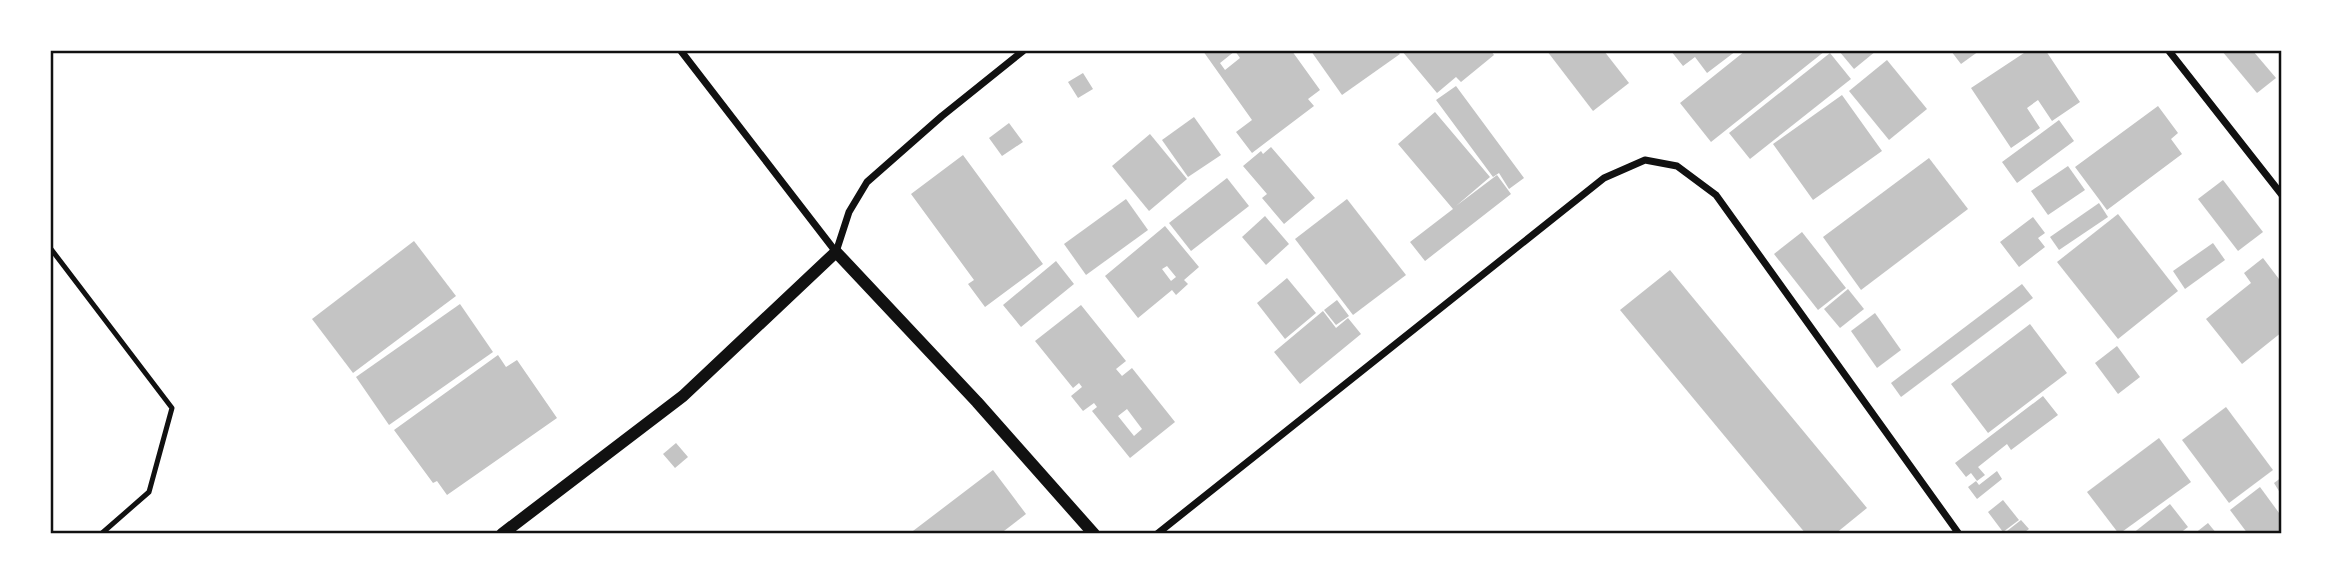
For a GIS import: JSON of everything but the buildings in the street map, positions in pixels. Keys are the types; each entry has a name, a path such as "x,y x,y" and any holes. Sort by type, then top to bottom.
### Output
{"street":[{"path":"681,51 836,253 1013,442 1094,534"},
{"path":"502,534 683,396 836,253 849,212 867,182 942,116 1023,51"},
{"path":"2169,51 2282,195"},
{"path":"1157,534 1604,178 1645,160 1677,166 1716,195 1959,534"}],"lane":[{"path":"51,248 172,408 149,492 101,534"}]}
